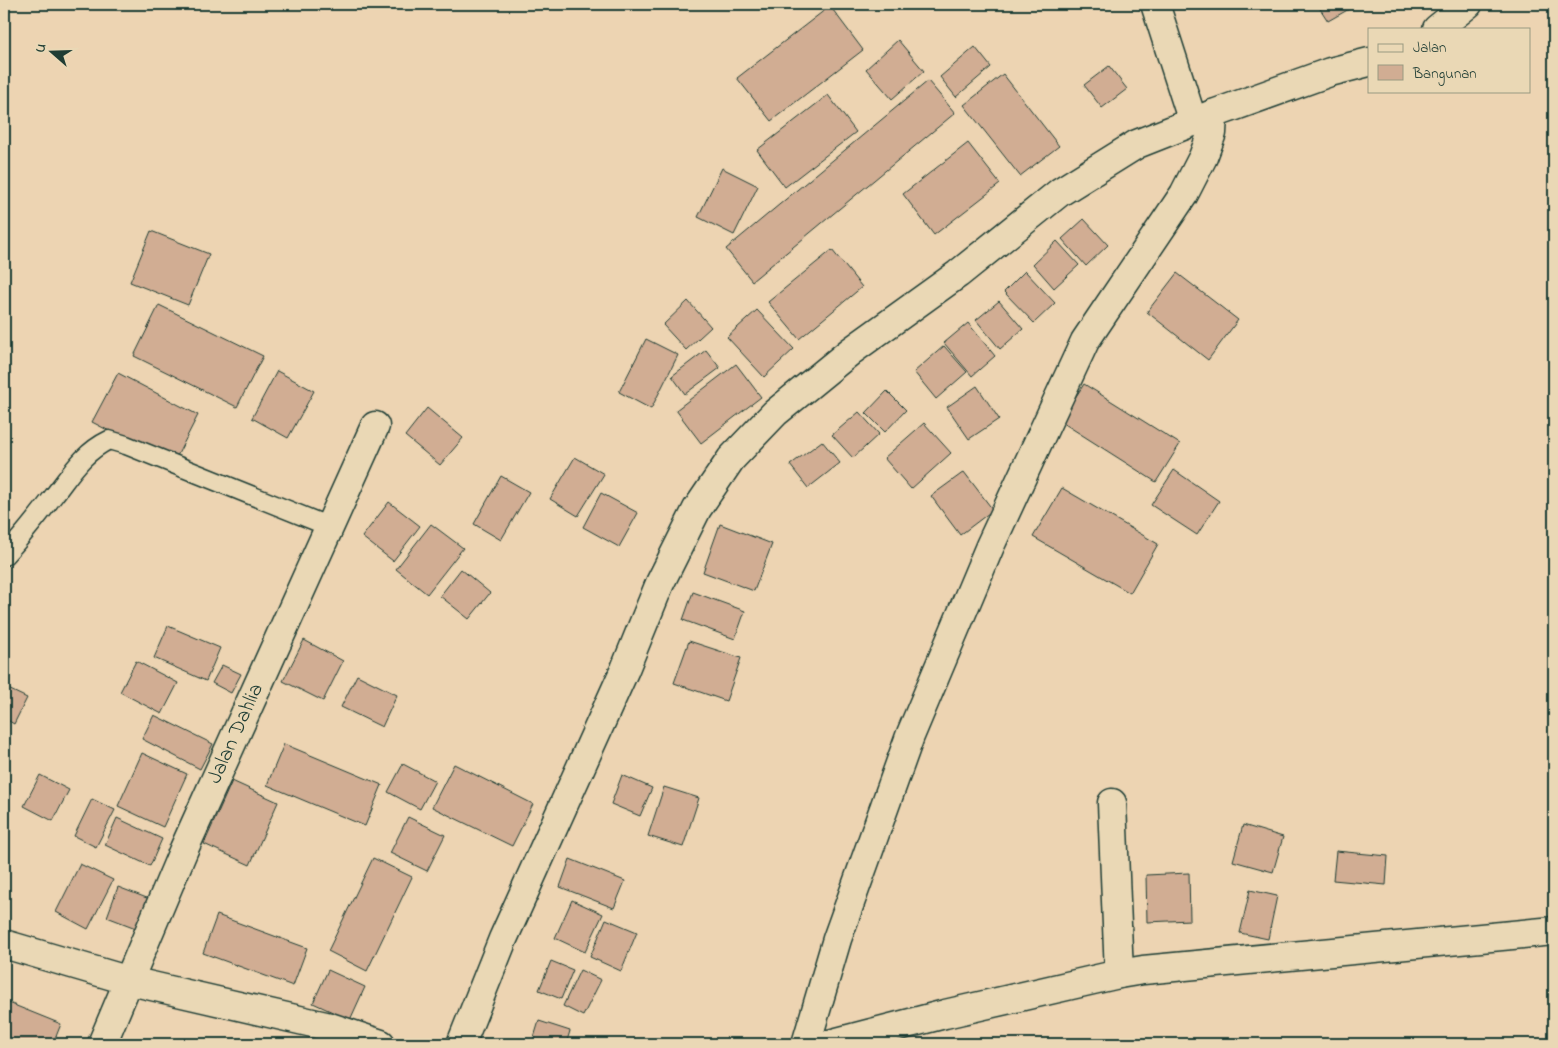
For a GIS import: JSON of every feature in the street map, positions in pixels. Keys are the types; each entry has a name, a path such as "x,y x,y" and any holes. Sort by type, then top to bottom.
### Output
{"street":[{"path":"806,1044 837,938 910,736 990,546 1085,341 1184,194 1203,157 1212,133 1203,118 1155,4"},
{"path":"1438,28 1468,4"},
{"path":"461,1044 503,940 625,670 660,583 697,509 731,459 775,413 852,351 958,274 1060,192 1137,144 1330,72 1368,62"},
{"name":"Jalan Dahlia","path":"102,1044 184,849 375,426"},
{"path":"1112,803 1119,974"},
{"path":"828,1044 946,1014 1119,974 1212,962 1554,931"},
{"path":"4,944 130,981 330,1027 381,1044"}],"lane":[{"path":"4,556 19,540 83,458 96,446 109,440 126,445 330,527"}],"building":[{"path":"1317,4 1358,4 1328,21"},
{"path":"830,6 863,50 771,121 737,78"},
{"path":"898,40 924,71 892,99 866,69"},
{"path":"975,47 991,67 956,97 940,77"},
{"path":"1109,66 1127,89 1102,108 1084,85"},
{"path":"1003,74 1059,146 1020,176 964,105"},
{"path":"928,81 955,113 752,281 726,249"},
{"path":"828,95 856,132 785,187 757,150"},
{"path":"968,143 1000,184 934,235 903,194"},
{"path":"722,168 758,186 734,235 698,217"},
{"path":"1084,219 1108,245 1086,266 1062,239"},
{"path":"151,231 209,254 188,305 130,282"},
{"path":"1057,241 1079,265 1054,288 1033,264"},
{"path":"832,250 862,287 799,339 768,302"},
{"path":"1025,271 1055,303 1034,323 1004,292"},
{"path":"1177,273 1238,320 1208,360 1147,312"},
{"path":"688,301 711,327 686,350 663,325"},
{"path":"999,301 1023,329 1000,349 976,320"},
{"path":"159,305 263,356 237,407 134,356"},
{"path":"757,310 794,349 764,377 727,337"},
{"path":"968,323 995,356 972,376 944,343"},
{"path":"646,339 678,355 651,409 619,392"},
{"path":"944,346 967,372 936,399 914,372"},
{"path":"706,350 720,368 685,394 672,376"},
{"path":"736,364 761,397 701,443 676,410"},
{"path":"277,371 314,391 288,438 252,418"},
{"path":"118,373 198,415 173,464 92,422"},
{"path":"1084,384 1180,444 1156,482 1060,421"},
{"path":"977,386 999,419 969,439 947,407"},
{"path":"887,391 906,410 885,432 866,413"},
{"path":"427,408 463,438 440,465 405,436"},
{"path":"859,412 879,434 853,458 832,435"},
{"path":"924,423 951,453 911,489 884,458"},
{"path":"822,441 840,463 808,488 790,465"},
{"path":"575,457 604,474 578,516 550,499"},
{"path":"1174,470 1219,501 1197,535 1151,505"},
{"path":"964,472 993,510 960,535 931,496"},
{"path":"501,476 529,492 501,540 474,524"},
{"path":"1062,488 1158,544 1130,593 1033,537"},
{"path":"601,493 638,513 619,547 583,527"},
{"path":"389,502 420,526 393,561 362,537"},
{"path":"431,524 463,548 427,594 396,569"},
{"path":"720,524 772,544 754,591 703,572"},
{"path":"461,569 490,593 469,619 440,596"},
{"path":"693,592 745,611 735,639 683,620"},
{"path":"168,626 220,648 206,681 154,658"},
{"path":"304,640 343,661 323,701 283,681"},
{"path":"689,641 741,658 726,701 674,683"},
{"path":"136,661 178,683 162,714 120,692"},
{"path":"222,665 241,674 231,693 212,683"},
{"path":"357,675 397,695 382,727 341,707"},
{"path":"4,687 27,698 14,724 4,718"},
{"path":"154,715 213,744 200,769 142,739"},
{"path":"284,744 382,785 365,826 267,785"},
{"path":"142,753 187,774 163,827 118,806"},
{"path":"403,764 435,781 420,809 388,792"},
{"path":"454,764 533,804 512,846 432,807"},
{"path":"40,775 69,790 53,821 24,806"},
{"path":"622,775 652,788 640,816 611,804"},
{"path":"232,781 278,802 250,865 204,844"},
{"path":"664,787 699,798 683,847 648,836"},
{"path":"92,799 115,810 96,847 74,836"},
{"path":"408,817 445,835 427,871 390,853"},
{"path":"117,818 162,839 150,866 105,845"},
{"path":"1243,825 1283,837 1273,872 1233,861"},
{"path":"1336,851 1388,856 1386,885 1333,880"},
{"path":"373,858 412,877 367,971 328,951"},
{"path":"570,859 625,881 614,908 560,887"},
{"path":"80,864 113,880 88,929 56,912"},
{"path":"1189,873 1190,920 1147,922 1146,875"},
{"path":"118,887 152,900 141,930 107,917"},
{"path":"1250,890 1277,896 1268,939 1240,933"},
{"path":"572,900 603,914 585,952 555,938"},
{"path":"217,915 307,948 293,986 203,953"},
{"path":"606,919 637,932 621,971 590,957"},
{"path":"551,961 573,970 561,999 539,990"},
{"path":"328,970 365,987 350,1020 313,1003"},
{"path":"580,970 601,980 583,1016 563,1006"},
{"path":"4,1001 61,1024 53,1044 4,1044"},
{"path":"539,1021 570,1031 566,1044 532,1044"}]}
